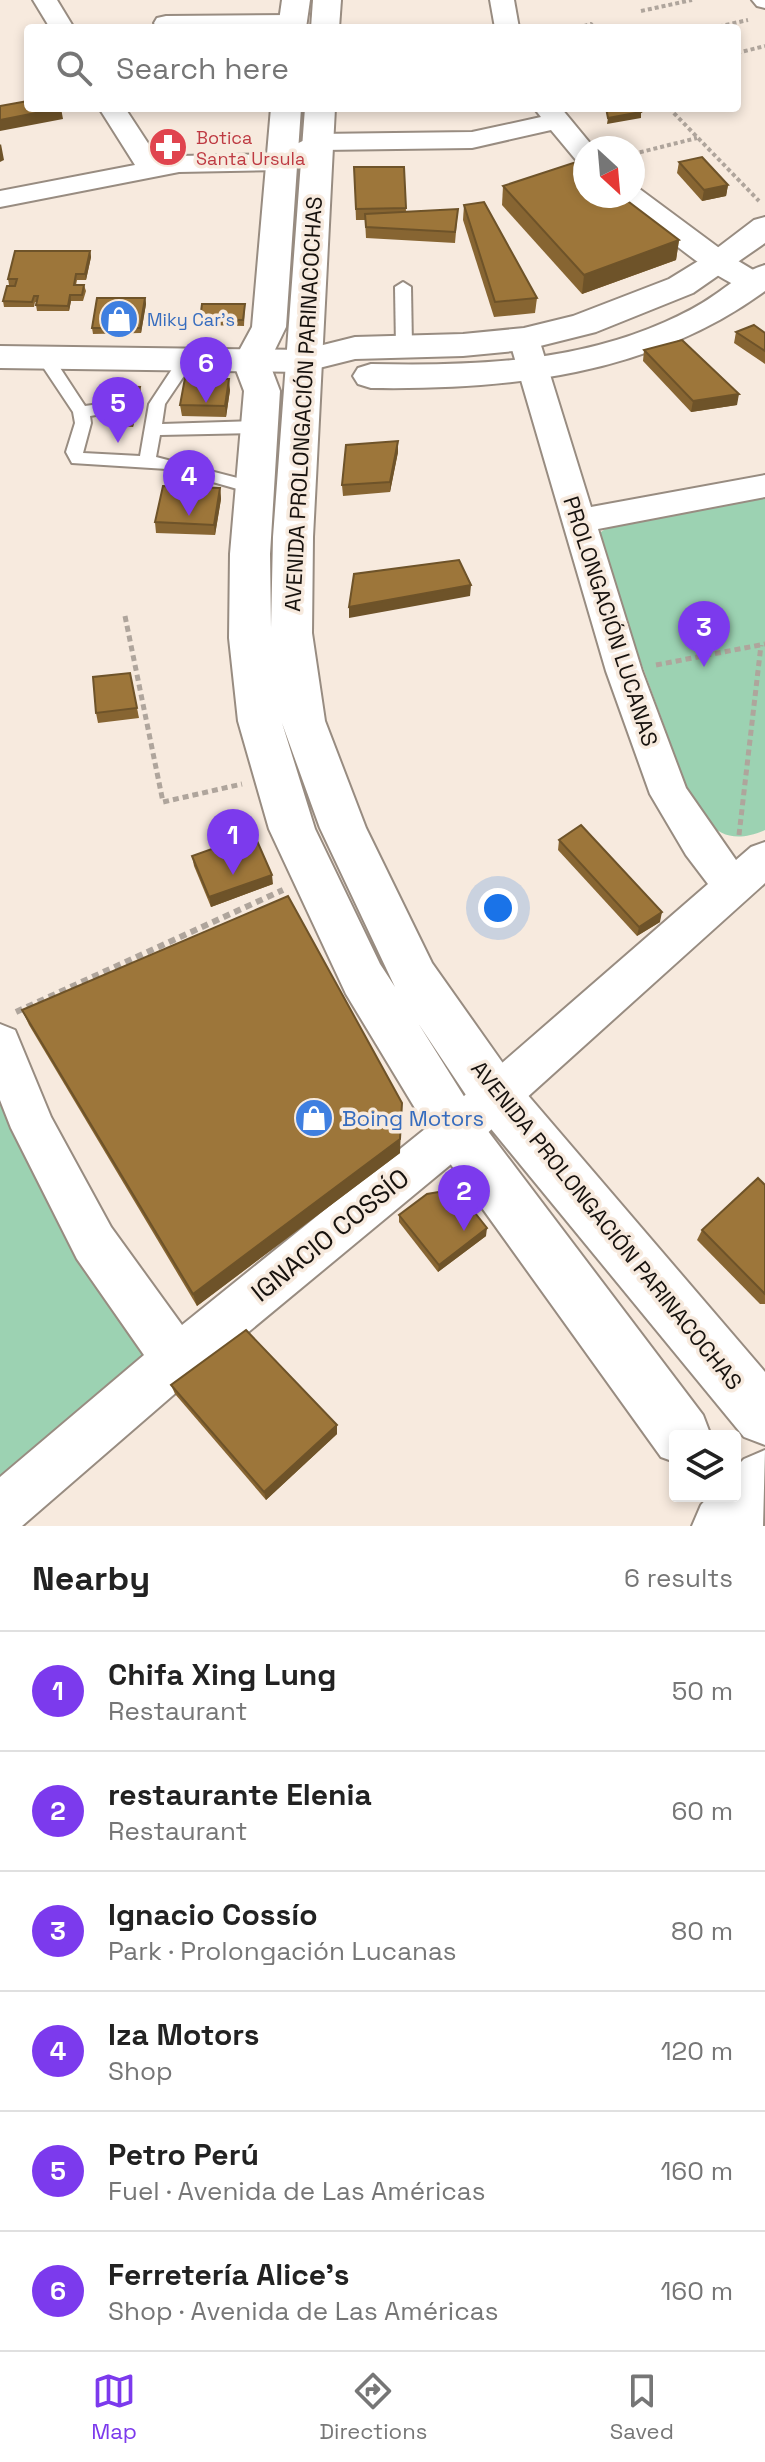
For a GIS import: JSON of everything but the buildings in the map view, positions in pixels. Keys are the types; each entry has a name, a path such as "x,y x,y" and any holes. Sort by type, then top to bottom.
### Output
{"main road":[{"path":"325,24 327,0"},
{"name":"AVENIDA PROLONGACIÓN PARINACOCHAS","path":"286,112 269,327 251,362 262,391 250,554 250,638 260,721 276,777 292,829 363,979 457,1131 678,1430"},
{"name":"AVENIDA PROLONGACIÓN PARINACOCHAS","path":"320,112 303,361 291,633 303,721 343,828 415,978 496,1096 765,1416"},
{"path":"303,361 356,375 471,376 529,354 584,324 681,286 720,262 765,227"},
{"path":"0,357 303,361 355,348 404,347 582,360 675,329 716,309 760,279"}],"street":[{"path":"45,0 60,24"},
{"path":"502,0 506,24"},
{"path":"166,23 293,17"},
{"path":"115,112 151,169"},
{"path":"0,199 194,162 282,162 317,142 472,140 552,114 573,139"},
{"path":"645,206 720,262 760,279"},
{"name":"PROLONGACIÓN LUCANAS","path":"529,354 624,671 669,794 700,843 733,886"},
{"path":"577,521 765,486"},
{"name":"IGNACIO COSSÍO","path":"0,1511 177,1360 457,1131 765,859"},
{"path":"7,1028 33,1128 94,1243 177,1360"}],"lane":[{"path":"403,287 404,347"},
{"path":"45,358 81,412 83,423 74,452 78,459 167,463 255,488"},
{"path":"147,462 157,404 186,361"},
{"path":"138,406 157,404"},
{"path":"81,412 114,407"},
{"path":"152,430 260,427"}],"path":[{"path":"641,11 692,0"},
{"path":"721,24 760,7"},
{"path":"741,52 765,46"},
{"path":"673,112 765,208"},
{"path":"645,151 697,138"},
{"path":"125,616 163,802 276,777"},
{"path":"624,671 763,644 733,886"},
{"path":"7,1028 313,877"}],"green space":[{"path":"765,495 765,830 737,837 716,830 700,812 687,788 598,545 601,532 615,522"},
{"path":"0,1095 15,1134 78,1261 147,1356 0,1487"}],"place":[{"name":"Botica Santa Ursula","path":"168,147"},
{"name":"Miky Car's","path":"119,319"},
{"name":"Ferretería Alice's","path":"206,403"},
{"name":"Petro Perú","path":"118,443"},
{"name":"Iza Motors","path":"189,516"},
{"name":"Ignacio Cossío","path":"704,667"},
{"name":"Chifa Xing Lung","path":"233,875"},
{"name":"Boing Motors","path":"314,1118"},
{"name":"restaurante Elenia","path":"464,1231"}]}
